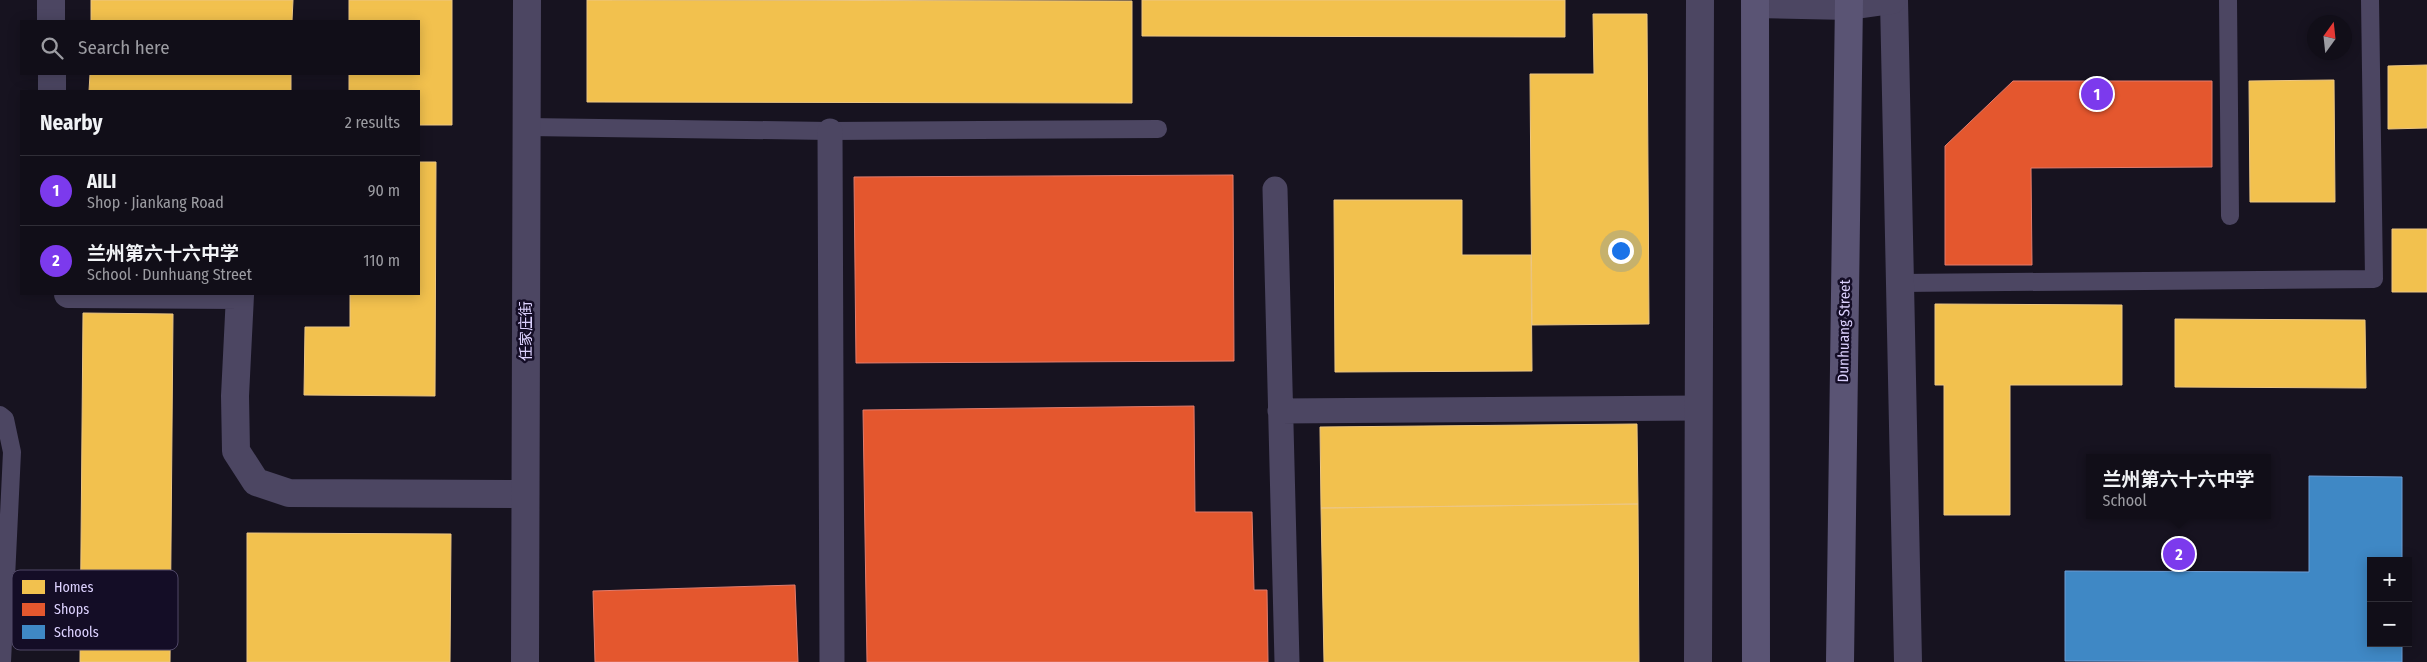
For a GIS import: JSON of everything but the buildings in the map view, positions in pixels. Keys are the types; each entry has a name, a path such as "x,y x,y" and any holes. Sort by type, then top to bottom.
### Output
{"main road":[{"path":"1755,2 1756,662"},
{"name":"Dunhuang Street","path":"1840,662 1848,2"}],"street":[{"path":"51,0 51,20"},
{"name":"任家庄街","path":"525,662 527,0"},
{"path":"1698,662 1700,0"},
{"path":"1755,2 1893,0 1908,662"},
{"path":"52,75 52,90"},
{"path":"830,131 832,662"},
{"path":"1275,189 1287,662"},
{"path":"240,295 235,396 236,451 256,482 289,493 525,494"},
{"path":"1280,411 1699,408"}],"lane":[{"path":"2228,0 2230,216"},
{"path":"1900,283 2374,279 2370,0"},
{"path":"527,127 830,131 1158,130"},
{"path":"0,415 5,419 12,452 2,662"}],"place":[{"name":"AILI","path":"2097,94"},
{"name":"兰州第六十六中学","path":"2179,554"}]}
